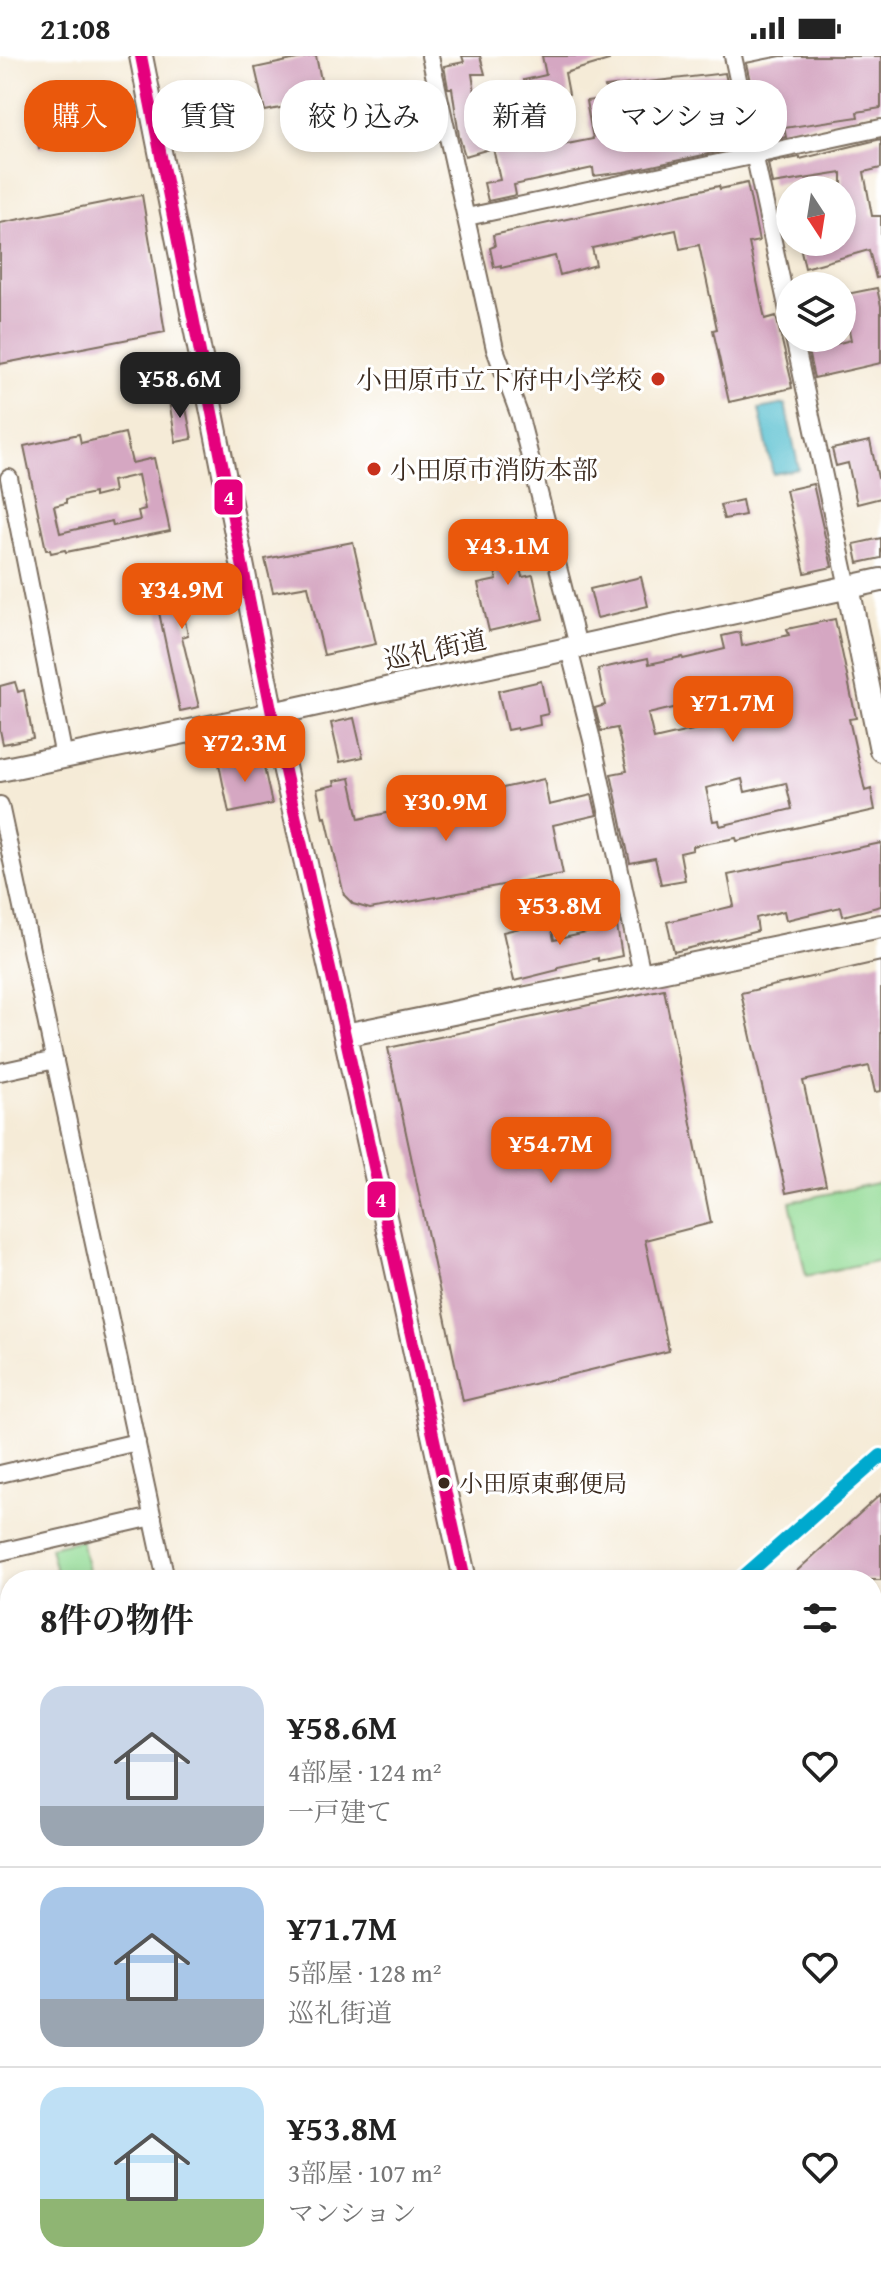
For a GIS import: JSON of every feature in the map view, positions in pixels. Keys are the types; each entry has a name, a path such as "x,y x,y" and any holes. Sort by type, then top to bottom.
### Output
{"street":[{"path":"141,56 272,714 463,1570"},
{"path":"430,56 495,349 519,414 573,648 642,974"},
{"path":"733,56 780,272"},
{"path":"467,217 881,128"},
{"path":"797,352 881,750"},
{"path":"9,478 64,757"},
{"name":"巡礼街道","path":"0,770 272,714 881,580"},
{"path":"0,805 164,1570"},
{"path":"345,1035 881,926"},
{"path":"0,1072 55,1060"},
{"path":"0,1474 137,1442"},
{"path":"0,1552 153,1517"}],"green space":[{"path":"881,1182 881,1260 806,1276 790,1202"},
{"path":"81,1540 88,1570 56,1570 50,1547"}],"water":[{"path":"785,404 799,469 773,474 759,409"}],"building":[{"path":"316,56 321,80 280,80 280,108 265,111 264,80 258,80 255,68"},
{"path":"462,56 480,56 485,74 472,74 473,80 464,80 464,152 479,152 465,156 459,136 452,88 448,88 444,66 464,62"},
{"path":"542,56 609,56 609,60 565,73 566,80 524,80 546,75"},
{"path":"781,56 881,56 881,108 857,112 858,117 787,128 787,80 750,80 746,63"},
{"path":"725,73 727,80 665,80"},
{"path":"592,100 592,134 586,101"},
{"path":"592,139 592,152 718,152 594,176 593,168 514,185 516,195 488,201 484,183 500,180 494,152 576,152 576,142"},
{"path":"881,139 881,168 864,172 872,216 881,216 881,277 876,278 869,250 856,254 856,176 842,176 842,173 776,176 776,183 772,184 768,163 800,159"},
{"path":"747,183 759,241 749,243 765,319 776,316 776,352 785,352 792,388 729,402 699,245 680,249 676,230 592,248 596,265 560,275 555,256 494,267 490,248 495,246 493,235 719,186 720,189"},
{"path":"142,195 165,332 0,364 0,223"},
{"path":"802,256 848,256 805,268"},
{"path":"877,288 881,306 881,363 814,378 808,352 856,352 856,292"},
{"path":"184,398 192,439 176,442 169,401"},
{"path":"125,433 132,463 154,458 170,531 66,552 51,553 46,550 24,446 79,434 81,443","holes":["138,475 145,509 138,511 140,520 113,526 112,521 60,533 54,506 66,503 66,499 114,492 112,481"]},
{"path":"870,441 878,478 881,477 881,498 857,504 848,463 836,466 832,449"},
{"path":"813,484 832,567 805,573 786,490"},
{"path":"742,500 745,515 724,519 720,505"},
{"path":"511,529 522,577 533,575 543,619 489,631 478,584 497,580 487,535"},
{"path":"881,538 881,558 858,563 854,544"},
{"path":"353,542 376,644 324,655 308,586 273,592 265,559"},
{"path":"222,575 225,592 181,602 188,635 182,637 199,707 180,711 154,589"},
{"path":"641,577 648,606 597,618 590,589"},
{"path":"835,619 856,718 849,719 865,791 871,789 875,810 737,841 736,838 693,846 693,850 680,853 685,880 661,884 655,858 630,863 611,774 627,771 617,728 601,731 595,708 605,705 598,669 648,658 649,664 683,659 725,649 722,636 740,632 742,646 789,635 787,629","holes":["762,687 767,713 654,739 648,714","742,779 745,792 786,783 792,809 720,826 719,820 713,821 706,788"]},
{"path":"541,681 548,714 539,716 540,725 507,730 498,691"},
{"path":"15,682 18,692 24,690 33,738 3,744 0,686"},
{"path":"354,718 363,757 340,762 331,723"},
{"path":"261,754 272,804 229,813 219,764"},
{"path":"350,778 359,819 544,779 549,805 592,795 597,815 553,825 563,874 370,909 353,904 344,895 317,789"},
{"path":"881,843 881,906 843,916 841,907 786,920 784,911 756,918 758,931 674,952 667,922 734,906 728,875"},
{"path":"615,914 622,956 558,967 558,970 514,981 503,932 550,921 554,940 591,932 588,919"},
{"path":"881,961 881,1091 875,1092 869,1066 803,1081 826,1185 786,1193 741,993"},
{"path":"664,989 711,1223 645,1240 669,1351 463,1401 388,1048"},
{"path":"881,1494 881,1570 798,1570"}],"transit line":[{"name":"4","path":"141,56 272,714 463,1570"},
{"path":"751,1570 881,1456"}],"place":[{"name":"小田原市立下府中小学校","path":"658,379"},
{"name":"小田原市消防本部","path":"374,469"},
{"name":"小田原東郵便局","path":"444,1483"}]}
